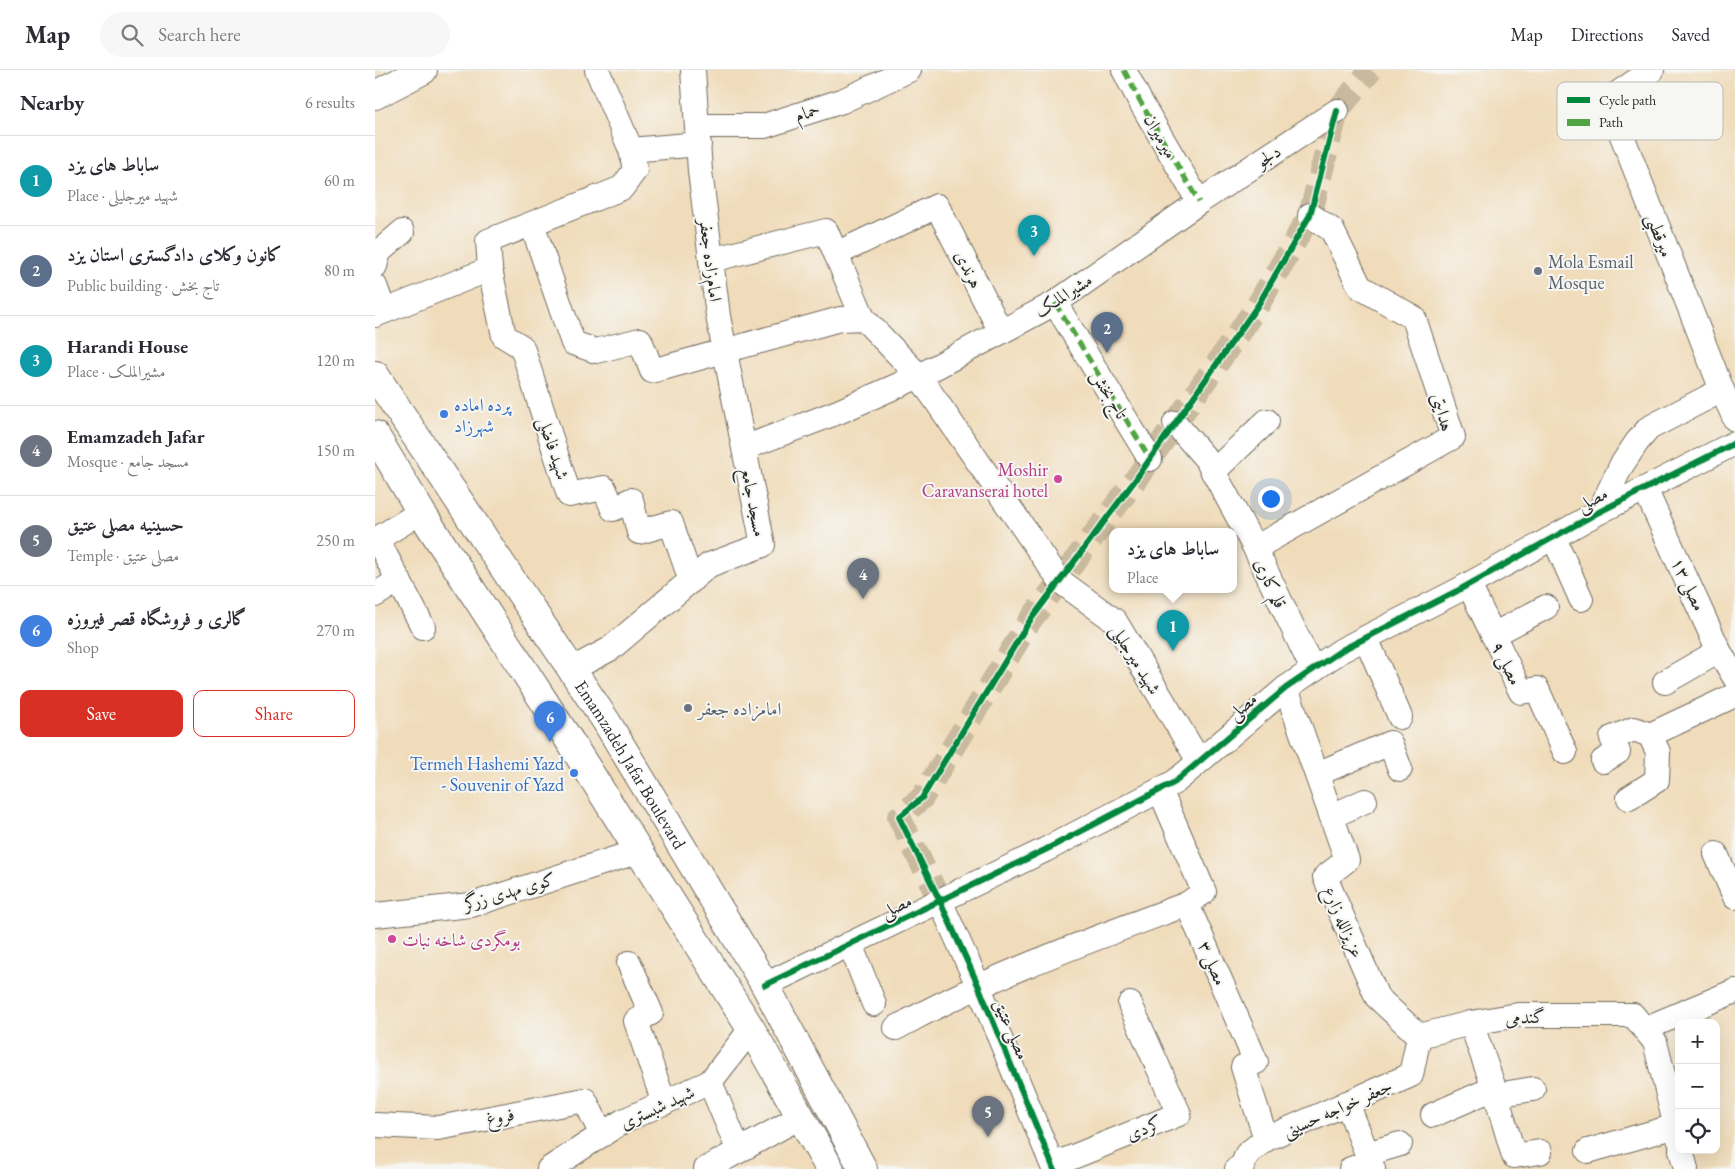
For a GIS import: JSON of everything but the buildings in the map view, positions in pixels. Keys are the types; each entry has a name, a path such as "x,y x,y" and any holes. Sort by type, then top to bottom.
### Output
{"main road":[{"path":"376,95 423,70"},
{"name":"Emamzadeh Jafar Boulevard","path":"375,375 606,721 765,985 863,1169"},
{"path":"375,435 421,512 571,743 751,1029 830,1169"}],"street":[{"path":"375,286 379,313 490,269 488,241 622,188 635,170 631,150 597,70"},
{"name":"امام‌زاده جعفر","path":"693,70 700,171 718,316 744,448"},
{"name":"حمام","path":"631,150 698,135 764,126 842,101 909,70"},
{"name":"میرمیران","path":"1124,70 1199,202"},
{"name":"میرقطبی","path":"1634,82 1652,70"},
{"name":"دلجو","path":"1199,202 1337,111"},
{"name":"میرقطبی","path":"1624,140 1721,390 1735,419"},
{"name":"مشیرالملک","path":"919,376 1055,303 1199,202"},
{"name":"هرندی","path":"836,254 937,206 1001,332"},
{"name":"هدایتی","path":"1255,548 1453,437 1414,318 1360,287 1332,230 1310,216"},
{"path":"532,224 573,343 596,351 640,340 652,371 840,319 863,318 826,231 711,260"},
{"path":"375,266 379,252 402,232"},
{"name":"شهید فاضلی","path":"490,269 504,336 522,347 569,495 604,488 613,509 631,500 639,532 671,524 691,581"},
{"name":"تاج بخش","path":"1055,303 1150,459"},
{"name":"شهید میرجلیلی","path":"863,318 919,376 1060,581 1115,621 1199,761"},
{"name":"مسجد جامع","path":"573,669 610,650 709,565 763,545 744,448 838,412 919,376"},
{"path":"1599,512 1621,466 1649,428 1721,390"},
{"path":"1213,472 1267,421"},
{"name":"قلم کاری","path":"1175,423 1207,460 1255,548 1313,670"},
{"name":"مصلی","path":"765,985 1045,850 1175,782 1286,688 1342,650 1469,585 1599,512 1735,443"},
{"name":"مصلی ۱۳","path":"1645,489 1719,651 1735,678"},
{"path":"421,512 377,539 423,627"},
{"path":"1554,538 1581,600"},
{"path":"375,595 399,580"},
{"name":"مصلی ۹","path":"1469,585 1521,692 1537,689 1565,752"},
{"path":"1493,635 1546,607"},
{"path":"1366,638 1400,717"},
{"path":"1665,682 1719,651"},
{"name":"عزیزالله زارع","path":"1286,688 1347,860 1325,877 1377,997 1419,1036"},
{"path":"1650,735 1735,695"},
{"path":"1603,761 1618,752 1612,738 1635,729 1650,735 1658,752 1657,780 1629,798"},
{"path":"1317,774 1390,743 1400,769"},
{"path":"896,1028 978,985 1187,904 1204,892 1160,790"},
{"path":"1332,816 1365,801"},
{"name":"کوی مهدی زرگر","path":"375,915 471,905 639,851"},
{"path":"1716,854 1735,897"},
{"name":"مصلی عتیق","path":"940,901 978,985 1053,1167"},
{"name":"مصلی ۳","path":"1187,904 1256,1062 1243,1067 1266,1139"},
{"path":"850,944 874,1004"},
{"path":"629,963 651,1013 636,1021 664,1103"},
{"name":"گندمی","path":"1419,1036 1518,1015 1639,1022 1735,991"},
{"name":"کردی","path":"1053,1167 1179,1114 1130,1004"},
{"path":"1639,1022 1655,1042 1675,1125"},
{"path":"1471,1024 1495,1092 1514,1156 1540,1152"},
{"name":"شهید شبستری","path":"549,1169 623,1121 710,1082 751,1029"},
{"name":"جعفر خواجه حسینی","path":"1241,1168 1247,1154 1266,1139 1411,1075 1419,1036"},
{"path":"710,1082 739,1151"},
{"path":"1433,1115 1495,1092 1533,1089"},
{"name":"فروغ","path":"375,1124 438,1128 585,1100 602,1135"},
{"path":"1347,1103 1365,1164 1401,1144"},
{"path":"706,1169 800,1117"},
{"path":"1588,1151 1675,1133"},
{"path":"1682,1154 1686,1169"}],"tunnel":[{"path":"940,901 899,817 922,798 1029,622 1136,479 1258,305 1310,215 1337,111 1371,70"}],"marked path":[{"path":"1124,70 1199,202"},
{"path":"1055,303 1150,459"}],"cycle path":[{"path":"1054,1169 978,985 899,817 922,798 1029,622 1136,479 1258,305 1310,215 1337,111"},
{"path":"765,985 1045,850 1175,782 1286,688 1342,650 1457,591 1599,512 1735,443"}],"place":[{"name":"Harandi House","path":"1034,256"},
{"name":"Mola Esmail Mosque","path":"1538,271"},
{"name":"کانون وکلای دادگستری استان یزد","path":"1107,353"},
{"name":"پرده اماده شهرزاد","path":"444,414"},
{"name":"Moshir Caravanserai hotel","path":"1058,479"},
{"name":"Emamzadeh Jafar","path":"863,599"},
{"name":"ساباط های یزد","path":"1173,651"},
{"name":"امامزاده جعفر","path":"688,708"},
{"name":"گالری و فروشگاه قصر فیروزه","path":"550,742"},
{"name":"Termeh Hashemi Yazd - Souvenir of Yazd","path":"574,773"},
{"name":"بومگردی شاخه نبات","path":"392,939"},
{"name":"حسینیه مصلی عتیق","path":"988,1137"}]}
